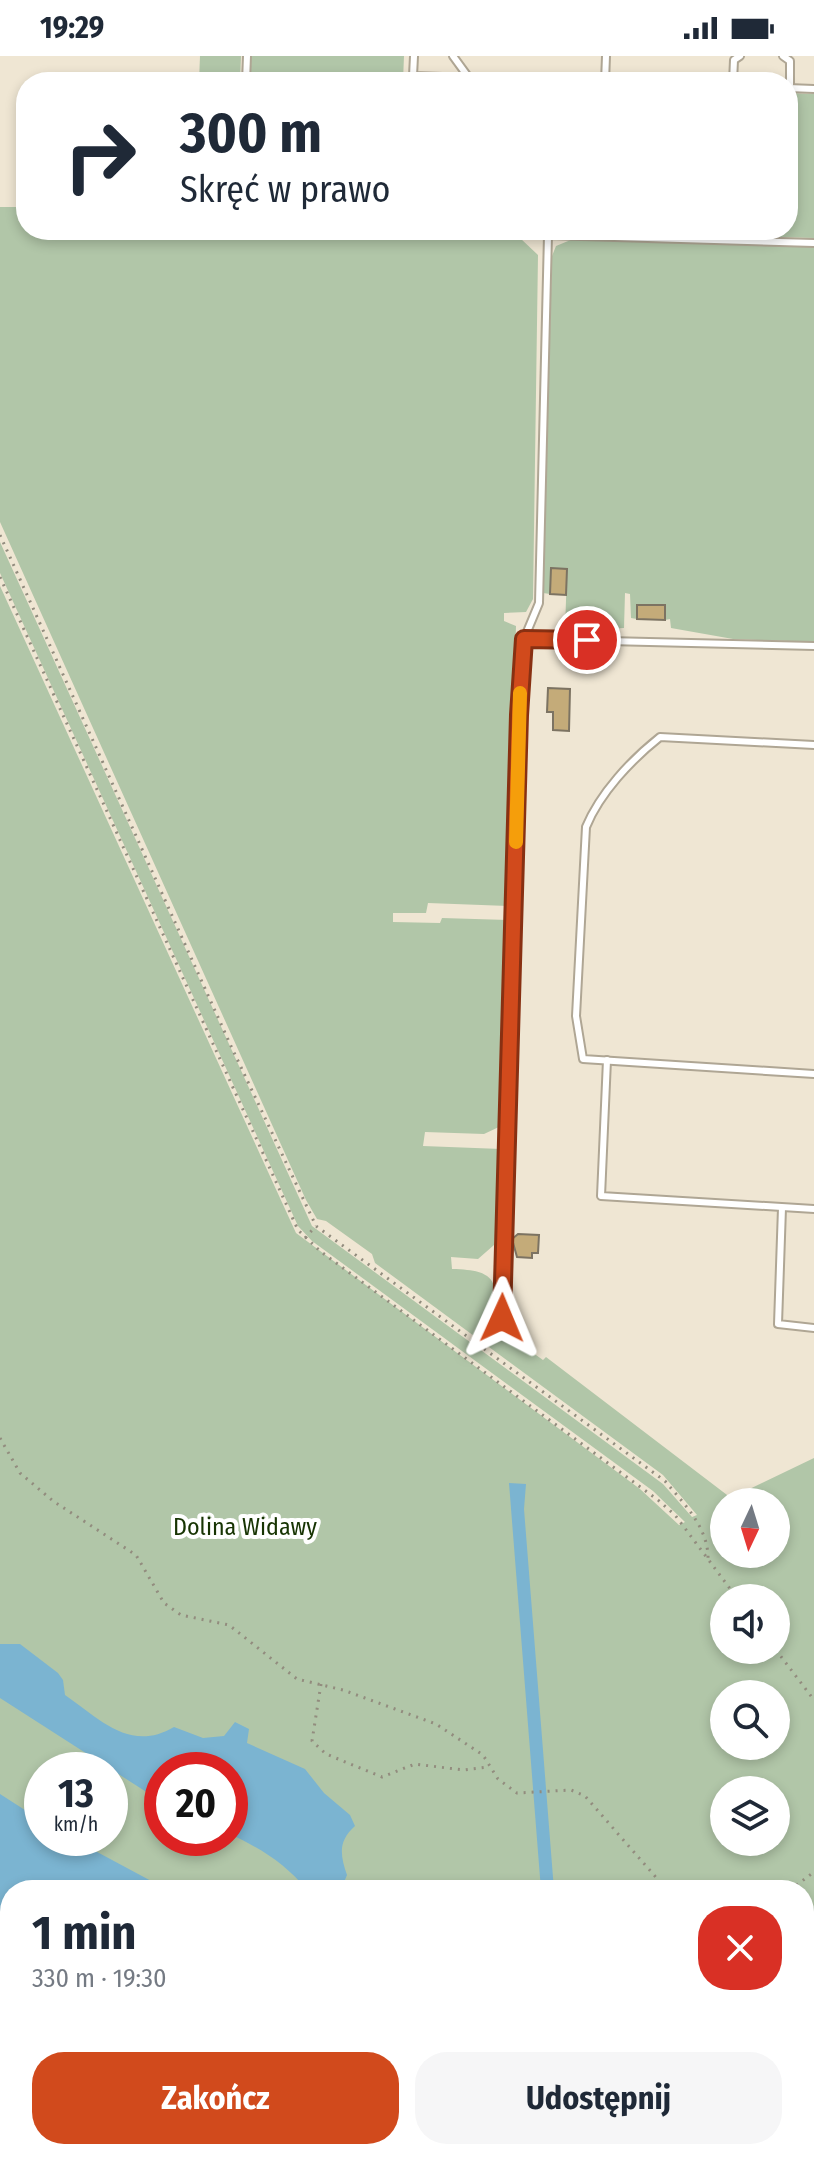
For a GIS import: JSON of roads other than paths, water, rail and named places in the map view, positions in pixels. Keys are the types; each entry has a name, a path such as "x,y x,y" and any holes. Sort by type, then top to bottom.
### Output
{"lane":[{"path":"502,1318 519,715 524,639 539,603 548,240"},
{"path":"712,240 814,243"},
{"path":"524,639 814,646"},
{"path":"814,745 660,737 644,750 594,807 586,827 576,1016 583,1059 814,1074"},
{"path":"607,1060 601,1196 814,1209"},
{"path":"782,1208 778,1324 814,1328"}],"water":[{"path":"509,1483 526,1484 524,1509 553,1880 540,1880"},
{"path":"0,1644 20,1644 58,1673 63,1680 65,1695 103,1723 129,1735 158,1734 174,1727 203,1738 224,1736 235,1722 249,1729 247,1743 305,1769 324,1793 350,1815 355,1826 343,1843 345,1880 298,1880 248,1843 248,1752 144,1752 144,1790 128,1780 128,1752 84,1752 0,1698"},
{"path":"0,1794 24,1809 24,1856 105,1856 149,1880 0,1880"}],"park label":[{"name":"Dolina Widawy","path":"245,1527"}]}
